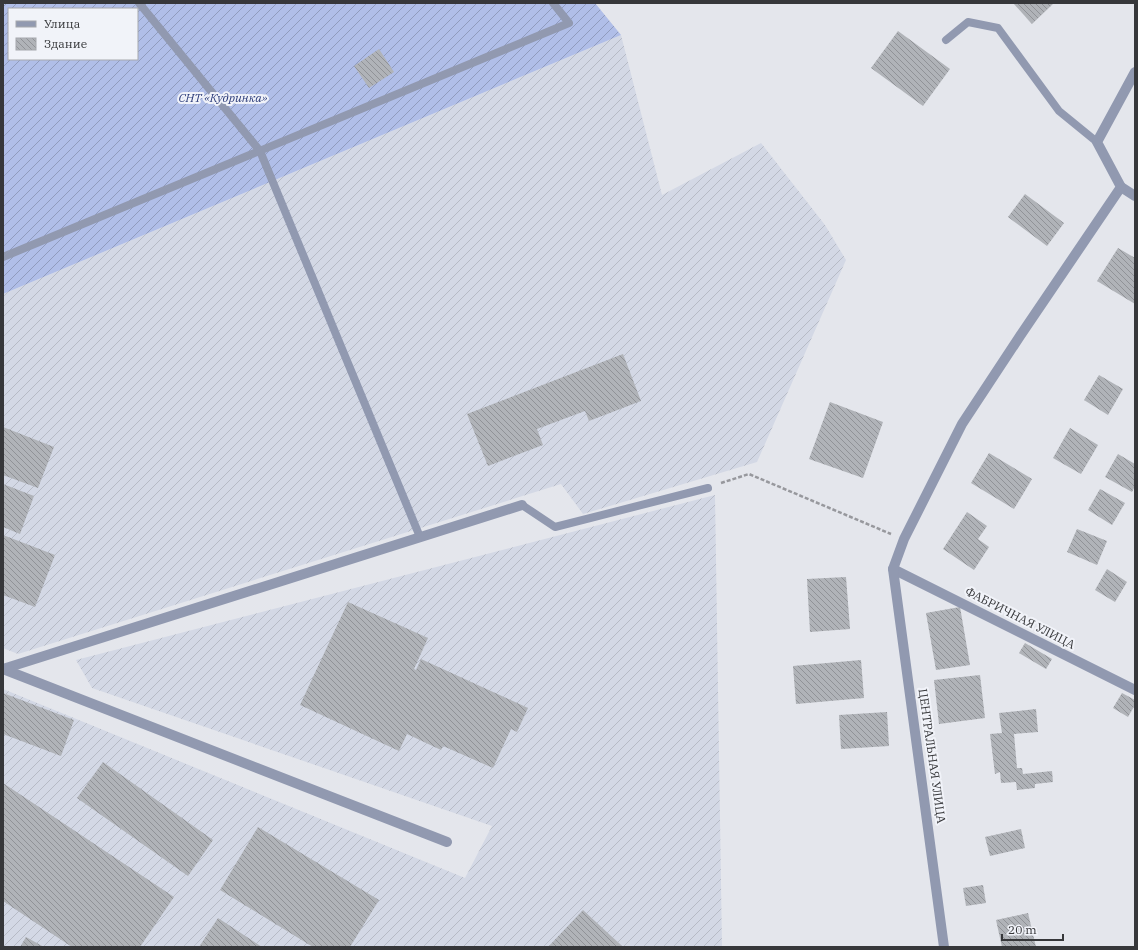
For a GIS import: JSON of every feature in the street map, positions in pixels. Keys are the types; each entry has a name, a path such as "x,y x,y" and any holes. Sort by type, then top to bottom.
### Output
{"street":[{"path":"1135,72 1097,142 1121,187 1135,196"},
{"path":"893,569 904,539 962,424 1121,187"},
{"path":"3,669 522,505"},
{"name":"ФАБРИЧНАЯ УЛИЦА","path":"893,569 1135,690"},
{"name":"ЦЕНТРАЛЬНАЯ УЛИЦА","path":"893,569 944,947"},
{"path":"3,669 448,842"}],"lane":[{"path":"139,3 260,151 420,537"},
{"path":"3,257 569,23 553,3"},
{"path":"946,40 968,22 998,28 1059,111 1097,142"},
{"path":"522,505 555,527 708,488"}],"path":[{"path":"708,488 749,474 904,539"}],"shaded area":[{"path":"621,35 662,195 761,143 825,225 846,260 757,462 583,514 561,484 18,654 3,648 3,294"},
{"path":"715,495 722,947 3,947 3,689 465,878 492,826 92,688 76,660"}],"green space":[{"name":"СНТ «Кудринка»","path":"3,3 595,3 621,35 3,294"}],"building":[{"path":"1013,3 1054,3 1032,24"},
{"path":"898,31 950,69 923,106 871,68"},
{"path":"379,49 394,72 369,88 354,66"},
{"path":"1025,194 1064,223 1047,246 1008,217"},
{"path":"1118,248 1135,258 1135,304 1097,281"},
{"path":"623,354 641,401 589,421 585,411 537,429 543,445 488,466 467,414"},
{"path":"1099,375 1123,389 1108,415 1084,400"},
{"path":"830,402 883,422 863,478 809,459"},
{"path":"3,427 54,447 38,488 3,475"},
{"path":"1070,428 1098,445 1081,474 1053,458"},
{"path":"989,453 1032,479 1014,509 971,483"},
{"path":"1118,454 1135,464 1135,486 1132,492 1105,477"},
{"path":"3,484 34,496 20,534 3,527"},
{"path":"1100,489 1125,503 1112,525 1088,510"},
{"path":"967,512 987,526 978,539 989,547 974,570 943,549"},
{"path":"1077,529 1107,541 1097,565 1067,552"},
{"path":"3,535 55,555 35,607 3,595"},
{"path":"1107,569 1127,582 1115,602 1095,590"},
{"path":"846,577 850,629 810,632 807,579"},
{"path":"348,602 428,638 414,669 416,670 421,659 528,708 517,732 511,729 493,768 443,746 441,750 407,734 399,751 300,705"},
{"path":"960,607 970,665 936,670 926,613"},
{"path":"1025,643 1052,659 1046,669 1019,653"},
{"path":"861,660 864,698 796,704 793,666"},
{"path":"980,675 985,718 939,724 934,680"},
{"path":"3,693 74,720 61,756 3,734"},
{"path":"1122,693 1135,700 1135,705 1128,717 1113,708"},
{"path":"1036,709 1038,732 1014,734 1017,768 1022,768 1023,774 1052,771 1053,782 1035,784 1035,788 1017,790 1016,782 1001,783 1000,772 995,774 990,734 1002,733 999,713"},
{"path":"887,712 889,746 841,749 839,715"},
{"path":"103,762 213,840 188,876 77,798"},
{"path":"3,783 174,897 140,947 72,947 3,901"},
{"path":"258,827 379,900 350,947 313,947 220,890"},
{"path":"1021,829 1025,848 990,856 985,837"},
{"path":"983,885 986,903 966,906 963,888"},
{"path":"583,910 623,947 548,947"},
{"path":"1028,913 1036,947 1002,947 996,920"},
{"path":"218,918 262,947 199,947"},
{"path":"26,937 44,947 20,947"}]}
